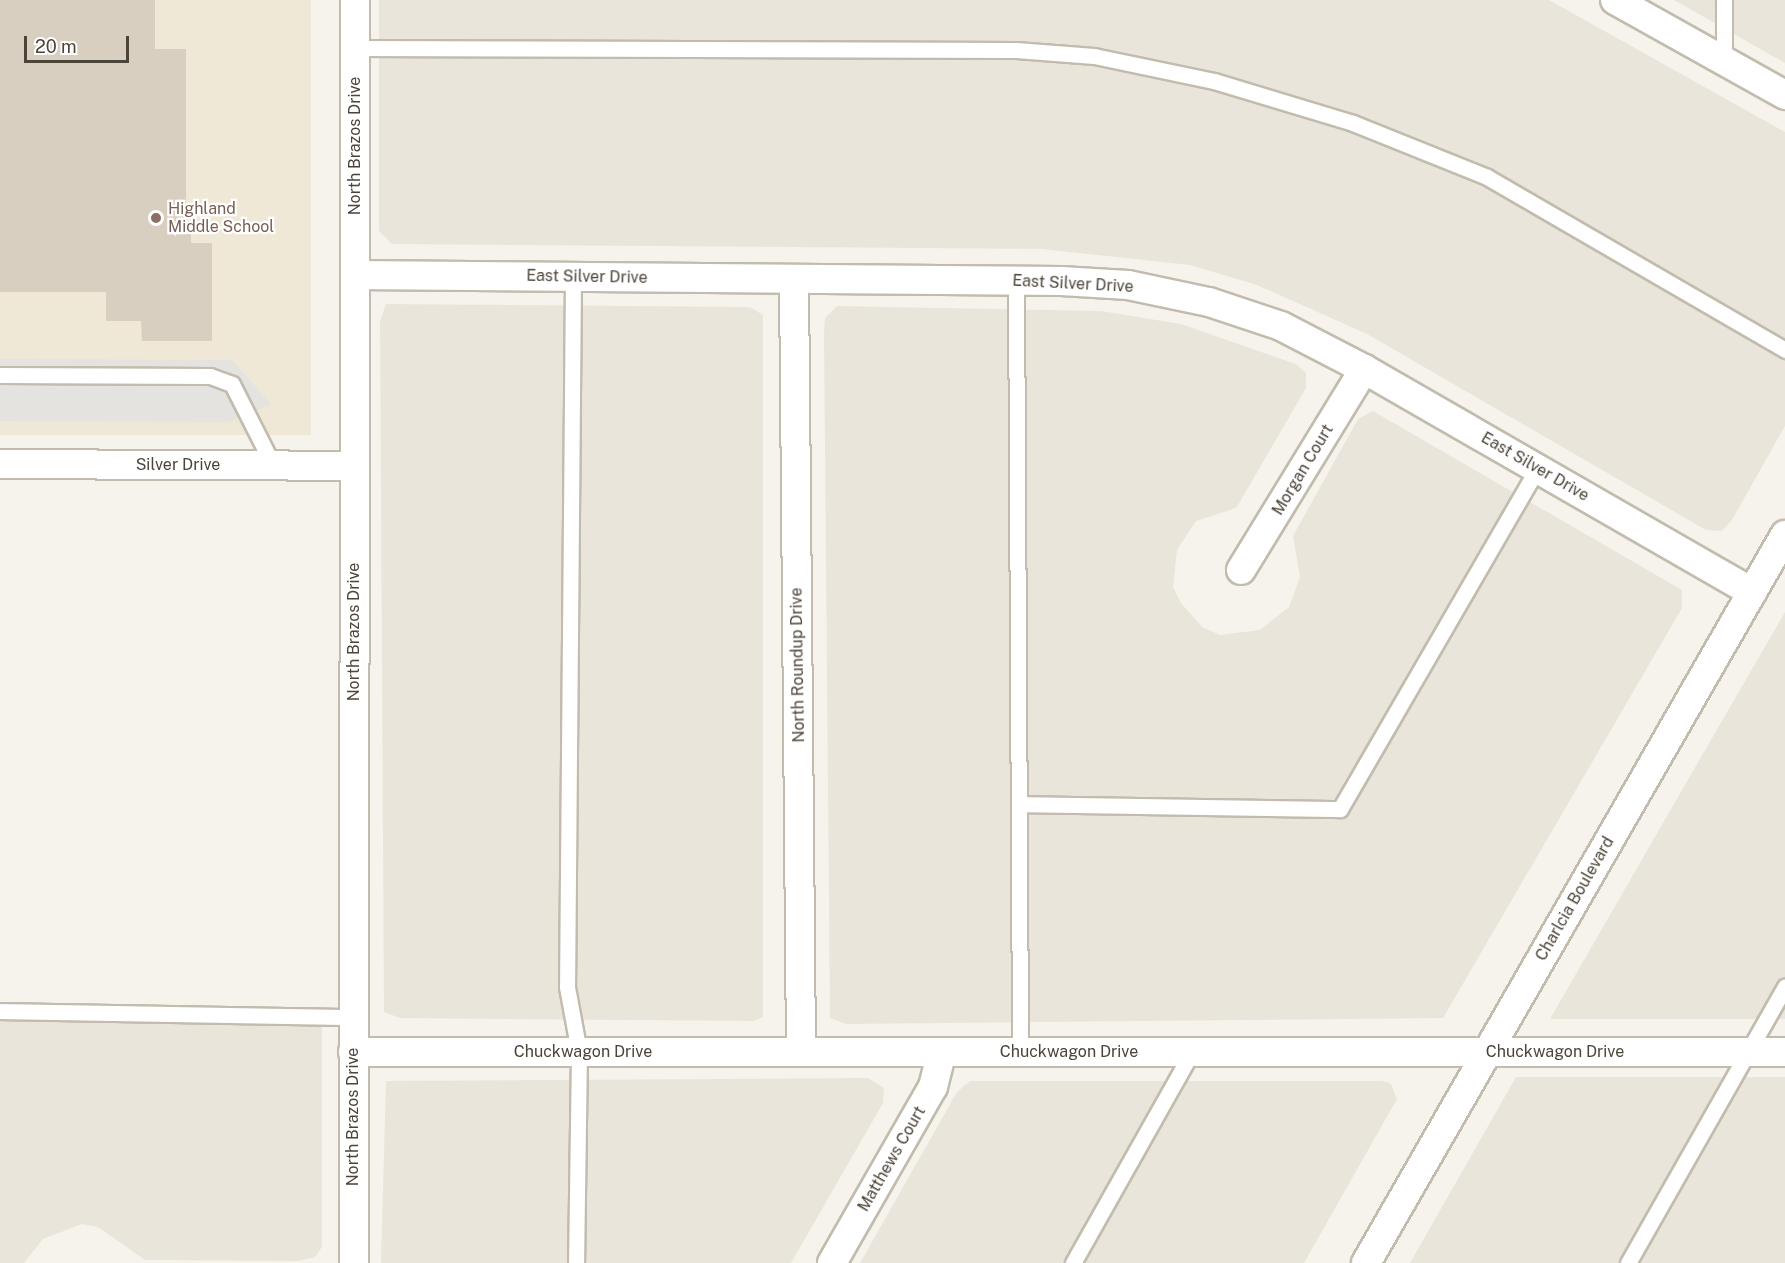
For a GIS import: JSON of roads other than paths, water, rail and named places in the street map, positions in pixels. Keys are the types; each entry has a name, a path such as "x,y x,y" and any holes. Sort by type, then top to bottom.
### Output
{"street":[{"name":"North Brazos Drive","path":"354,1263 351,1017 355,466 355,0"},
{"path":"1615,0 1785,95"},
{"name":"East Silver Drive","path":"355,275 1016,280 1128,285 1209,302 1281,326 1364,369 1752,592"},
{"name":"North Roundup Drive","path":"794,279 801,1050"},
{"name":"Morgan Court","path":"1241,570 1364,369"},
{"name":"Silver Drive","path":"0,464 355,466"},
{"name":"Charlcia Boulevard","path":"1366,1263 1785,535"},
{"name":"Chuckwagon Drive","path":"353,1052 801,1050 1785,1052"},
{"name":"Matthews Court","path":"832,1263 933,1087 942,1052"}],"lane":[{"path":"1724,0 1724,61"},
{"path":"355,48 1005,50 1094,56 1214,81 1332,117 1487,177 1785,350"},
{"path":"573,277 567,987 579,1052 576,1263"},
{"path":"1016,280 1020,1052"},
{"path":"0,375 210,376 232,384 273,465"},
{"path":"1019,804 1340,809 1537,469"},
{"path":"1628,1263 1785,987"},
{"path":"0,1011 351,1017"},
{"path":"1073,1263 1191,1052"}],"place":[{"name":"Highland Middle School","path":"156,218"}]}
